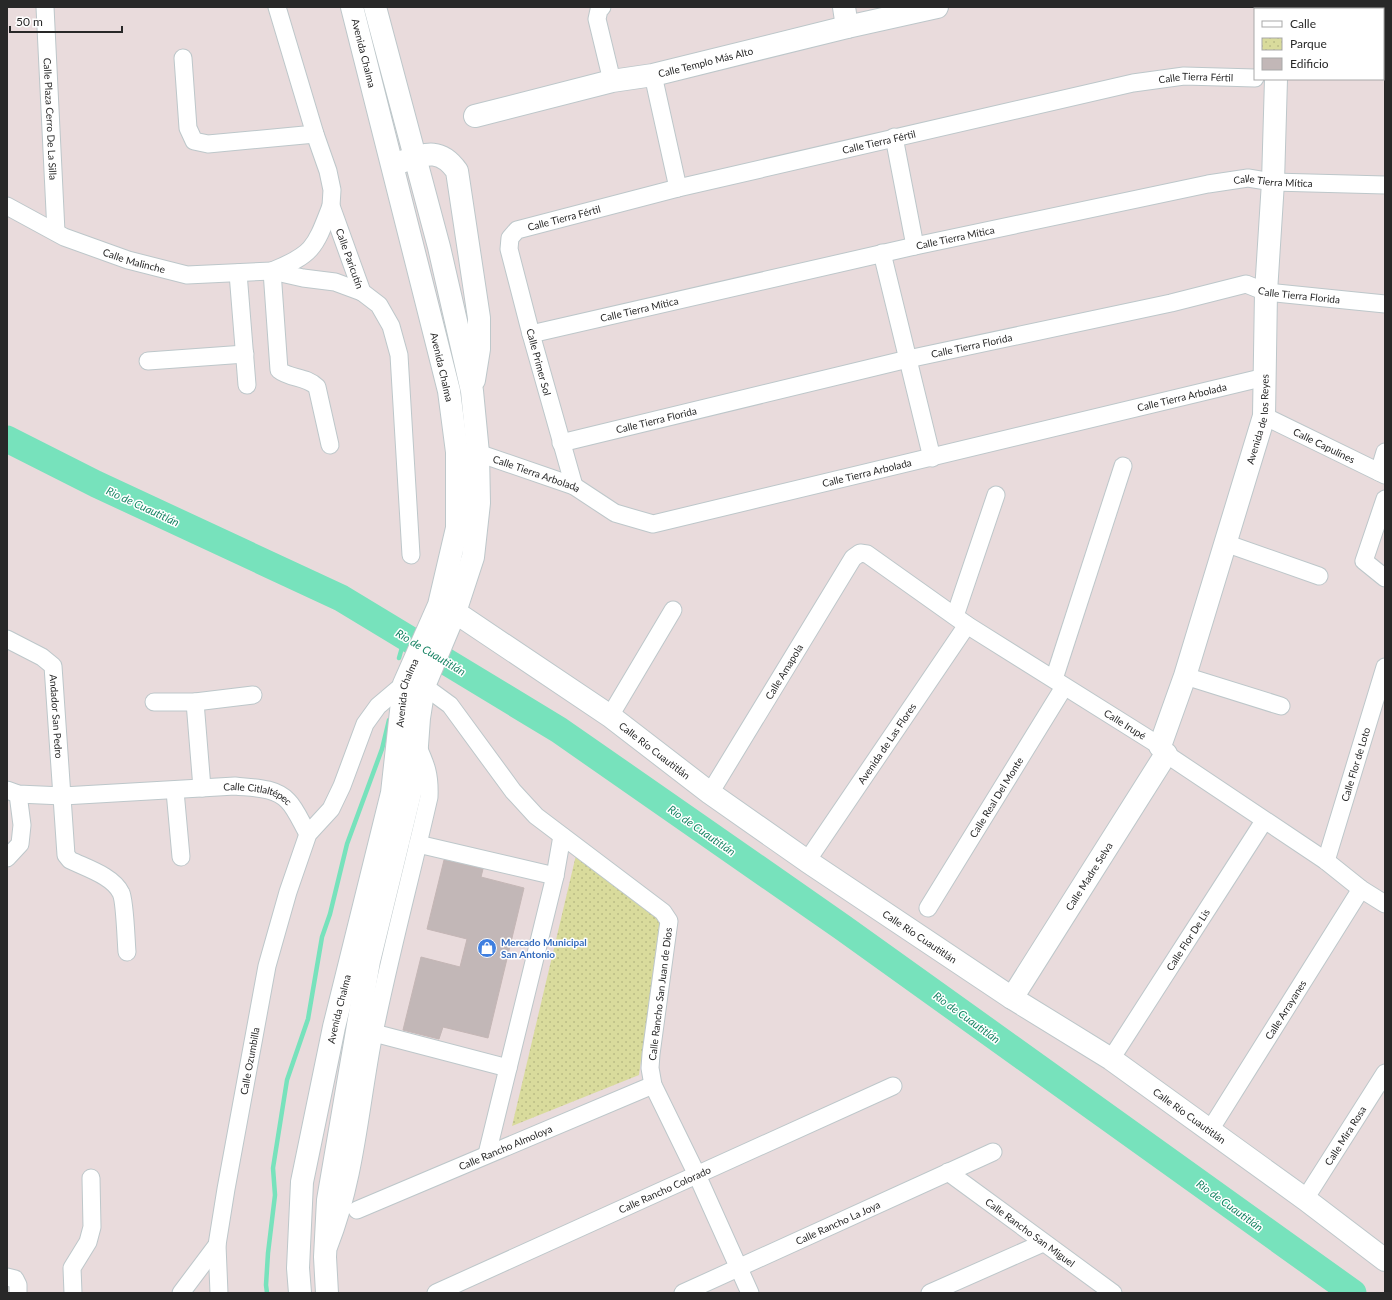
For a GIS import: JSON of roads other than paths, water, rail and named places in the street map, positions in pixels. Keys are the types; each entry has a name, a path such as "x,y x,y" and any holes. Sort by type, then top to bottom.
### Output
{"main road":[{"name":"Avenida Chalma","path":"352,7 449,391 457,452 457,528 428,653"},
{"name":"Avenida Chalma","path":"300,1293 298,1268 302,1182 334,1027 392,793 408,688 428,653 455,612 473,557 478,503 478,453 472,391 439,247 376,7"},
{"name":"Calle Templo Más Alto","path":"475,116 612,81 653,75 846,17 937,7"},
{"name":"Avenida de los Reyes","path":"1163,750 1264,416 1266,292 1273,182 1274,80"},
{"path":"392,164 415,157 434,154 449,160 457,171 479,318 479,349 472,391"},
{"name":"Calle Río Cuautitlán","path":"455,612 610,716 710,793 807,861 1012,998 1111,1059 1305,1199 1385,1260"},
{"name":"Avenida Chalma","path":"327,1293 325,1257 328,1200 354,1045 369,961 415,773 417,745 408,688"},
{"name":"Calle Madre Selva","path":"1012,998 1163,750"}],"street":[{"name":"Calle Plaza Cerro De La Silla","path":"45,7 56,232"},
{"name":"Calle Paricutín","path":"277,7 315,134 328,171 332,190 331,206 362,292 379,306 391,326 399,355 411,555"},
{"path":"602,7 598,10 597,19 612,81"},
{"path":"183,58 188,128 194,141 208,144 315,134"},
{"path":"653,75 678,188"},
{"name":"Calle Tierra Fértil","path":"510,238 517,230 678,188 1133,83 1184,76 1254,78"},
{"path":"894,137 915,246"},
{"name":"Calle Tierra Mítica","path":"531,334 915,246 1208,184 1248,178 1273,182 1385,185"},
{"name":"Calle Malinche","path":"7,206 56,232 64,238 128,260 187,275 272,272 335,282 362,292"},
{"name":"Calle Malinche","path":"272,272 293,263 308,252 318,240 331,206"},
{"name":"Calle Primer Sol","path":"510,238 509,249 531,334 574,486"},
{"path":"882,254 932,458"},
{"path":"272,272 279,370 284,374 311,381 317,387 330,445"},
{"path":"238,273 248,385"},
{"name":"Calle Tierra Florida","path":"561,443 908,359 1171,303 1240,285 1246,284 1266,292 1385,304"},
{"path":"148,361 245,354"},
{"name":"Calle Tierra Arbolada","path":"478,453 574,486 615,513 653,524 1265,377"},
{"name":"Calle Capulines","path":"1264,416 1382,474"},
{"path":"1382,474 1385,452"},
{"name":"Calle Real Del Monte","path":"928,908 1059,683 1123,466"},
{"name":"Avenida de Las Flores","path":"807,861 961,620 996,495"},
{"path":"1385,499 1364,561 1385,578"},
{"path":"1225,543 1319,576"},
{"name":"Calle Irupé","path":"860,553 867,554 961,620 1163,750 1264,821 1326,861 1361,889 1385,904"},
{"name":"Calle Amapola","path":"710,793 853,558 860,553"},
{"path":"610,716 673,610"},
{"name":"Andador San Pedro","path":"7,639 42,657 53,666 63,796"},
{"name":"Calle Flor de Loto","path":"1326,861 1385,667"},
{"path":"1185,676 1281,706"},
{"path":"308,834 331,809 342,786 365,724 378,706 408,688"},
{"name":"Calle Rancho San Juan de Dios","path":"408,688 450,705 513,791 536,816 662,912 669,921 651,1054 650,1068 653,1085 697,1175 750,1293"},
{"path":"154,702 195,702 253,695"},
{"path":"195,702 202,788"},
{"path":"325,1257 339,1221 346,1192 374,1033 429,797 430,779 428,768 417,745"},
{"name":"Calle Citlaltépec","path":"12,792 63,796 175,791 235,786 274,792 288,801 308,834"},
{"path":"175,791 181,856"},
{"path":"7,858 20,844 22,825 12,792"},
{"path":"63,796 66,855 70,860 101,875 114,884 122,894 127,952"},
{"name":"Calle Flor De Lis","path":"1111,1059 1264,821"},
{"name":"Calle Ozumbilla","path":"219,1293 217,1245 267,966 288,892 308,834"},
{"path":"487,1154 555,876 562,836"},
{"path":"418,844 555,876"},
{"name":"Calle Arrayanes","path":"1210,1130 1361,889"},
{"path":"374,1033 508,1068"},
{"name":"Calle Mira Rosa","path":"1305,1199 1385,1073"},
{"name":"Calle Rancho Almoloya","path":"357,1210 653,1085"},
{"name":"Calle Rancho Colorado","path":"436,1293 893,1086"},
{"name":"Calle Rancho La Joya","path":"683,1293 993,1152"},
{"name":"Calle Rancho San Miguel","path":"948,1172 1113,1293"},
{"path":"73,1293 72,1268 88,1242 92,1227 91,1178"},
{"path":"930,1293 1043,1242"},
{"path":"181,1293 217,1245"},
{"path":"7,1277 15,1279 18,1285 18,1293"}],"waterway":[{"name":"Rio de Cuautitlán","path":"7,439 96,484 341,598 559,730 842,927 1353,1293"},
{"path":"399,658 405,637"},
{"path":"267,1293 268,1253 275,1195 273,1168 287,1080 308,1019 322,937 330,914 347,844 382,749 389,720"}],"place":[{"name":"Mercado Municipal San Antonio","path":"487,948"}]}
